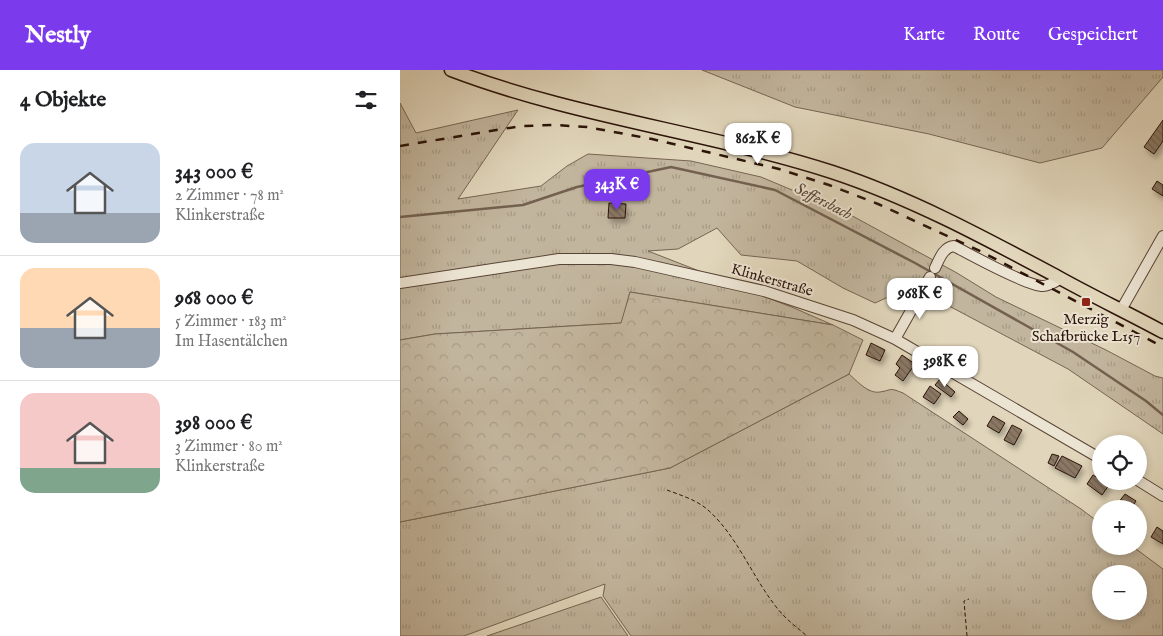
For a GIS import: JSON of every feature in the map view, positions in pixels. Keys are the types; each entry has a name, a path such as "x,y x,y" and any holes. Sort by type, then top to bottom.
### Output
{"main road":[{"path":"451,70 550,102 768,154 832,172 930,211 1163,332"}],"street":[{"path":"1121,310 1163,236"},
{"path":"895,339 944,251 949,246 954,246 1041,287 1054,283 1060,278"},
{"name":"Klinkerstraße","path":"400,283 559,259 611,259 635,262 764,291 853,320 895,339 1092,454"},
{"path":"1147,486 1163,496"}],"path":[{"path":"667,490 689,499 706,509 725,527 773,603 784,617 807,636"},
{"path":"967,636 964,601 970,599"}],"green space":[{"path":"702,70 1163,70 1163,77 1102,148 1040,163 929,134 795,107"},
{"path":"400,103 416,133 518,110 458,199 541,186 567,166 588,154 691,161 761,177 847,213 957,273 996,297 1155,376 1163,378 1163,434 1068,369 949,306 908,288 875,303 843,288 797,261 741,255 717,228 678,249 648,251 833,325 630,292 622,323 435,334 400,340"},
{"path":"630,292 833,325 863,340 849,374 670,468 400,522 400,340 435,334 621,323"},
{"path":"849,374 871,391 893,390 903,393 1081,509 1092,517 1092,555 1144,555 1163,569 1163,636 631,636 603,596 605,584 464,636 400,636 400,522 670,468"},
{"path":"601,597 628,636 487,636"}],"building":[{"path":"1163,120 1163,141 1154,154 1144,147"},
{"path":"1157,181 1163,185 1163,196 1152,189"},
{"path":"609,203 626,204 625,218 608,218"},
{"path":"871,343 885,350 880,361 866,355"},
{"path":"902,355 915,364 903,381 895,375 900,368 896,364"},
{"path":"940,379 955,392 951,397 935,385"},
{"path":"930,386 941,394 934,404 923,397"},
{"path":"959,411 968,419 963,425 953,417"},
{"path":"993,416 1005,423 999,433 987,426"},
{"path":"1012,425 1022,430 1014,445 1004,440"},
{"path":"1052,454 1059,456 1054,466 1048,463"},
{"path":"1062,456 1082,466 1075,478 1055,468"},
{"path":"1092,476 1092,488 1087,484"},
{"path":"1095,490 1106,490 1102,495"},
{"path":"1125,494 1134,500 1120,500"},
{"path":"1157,527 1163,531 1163,544 1151,537"}],"waterway":[{"name":"Seffersbach","path":"400,217 523,205 577,187 671,167 775,190 915,263 1073,352 1146,401 1163,415"}],"railway":[{"path":"400,146 521,126 555,125 587,127 652,139 779,169 829,185 878,204 982,252 1163,347"}],"place":[{"name":"Merzig Schafbrücke L157","path":"1086,302"}]}
